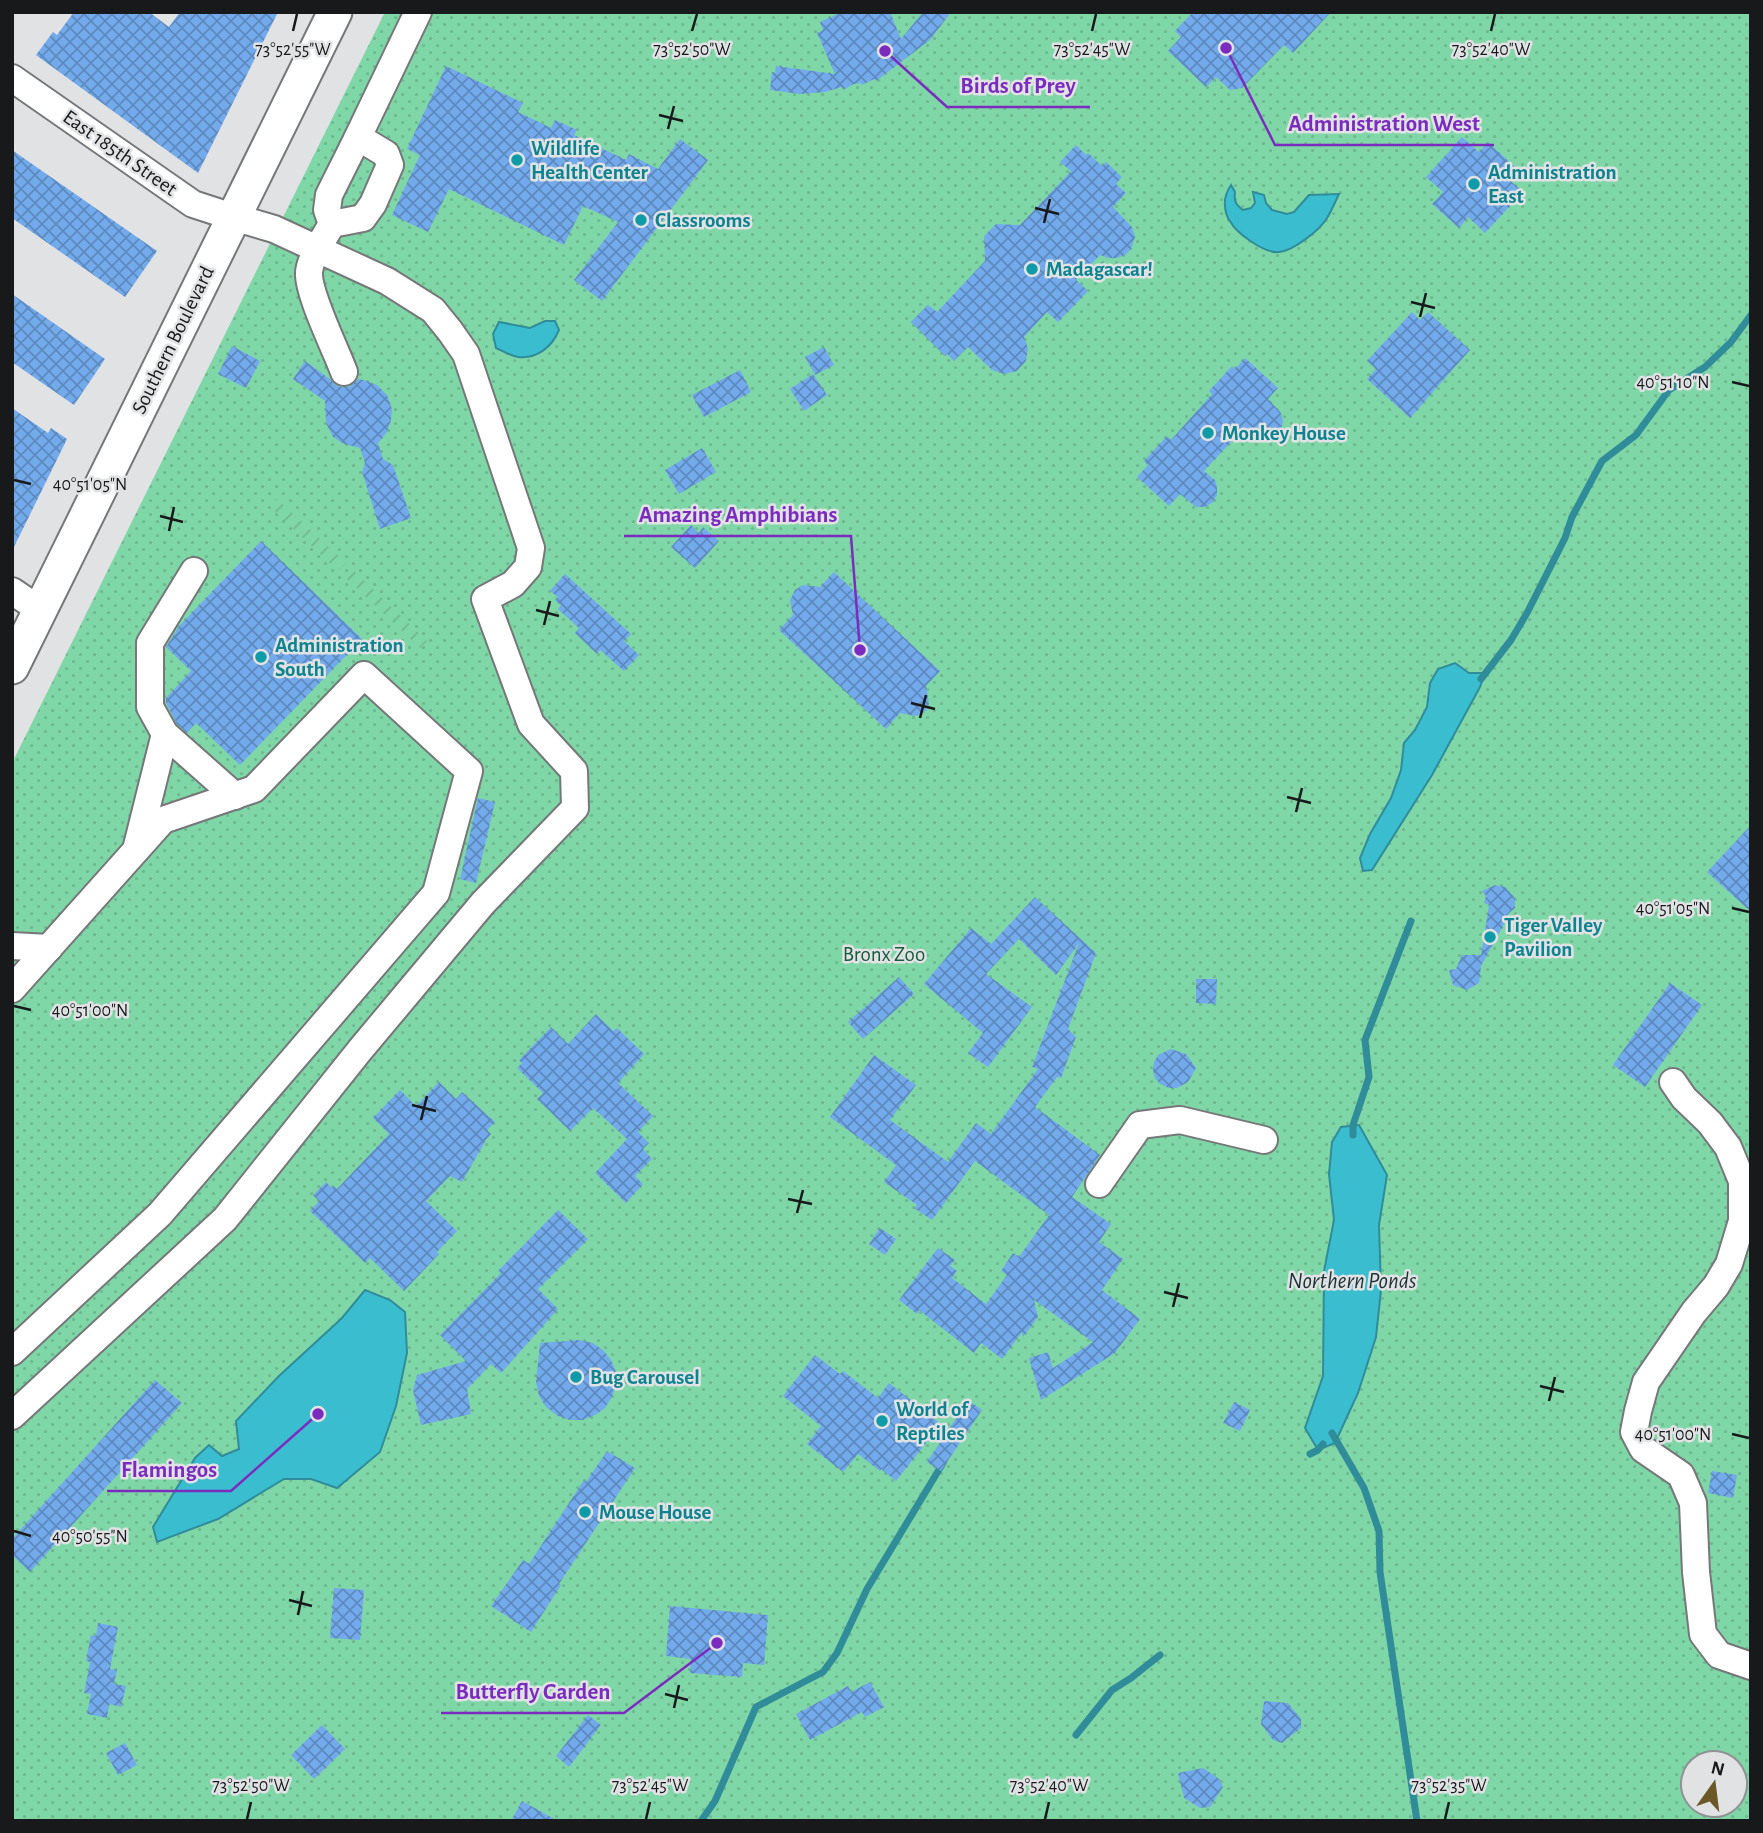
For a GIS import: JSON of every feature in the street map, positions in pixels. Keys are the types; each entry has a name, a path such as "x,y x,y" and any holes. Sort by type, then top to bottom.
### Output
{"main road":[{"name":"Southern Boulevard","path":"12,667 335,12"}],"street":[{"path":"332,224 327,210 329,195 418,12"},
{"name":"East 185th Street","path":"12,78 193,204 274,229 387,281 433,310 450,331 466,354 531,548 528,566 513,584 485,599 531,724 574,771 575,808 483,903 225,1219 12,1416"},
{"path":"344,372 313,295 309,272 317,249 332,224 363,218 373,204 390,165 386,154 357,139"},
{"path":"194,571 150,643 150,707 165,734 235,796"},
{"path":"12,591 40,610"},
{"path":"12,989 163,820 254,789 364,675 469,771 436,893 160,1214 12,1352"},
{"path":"136,851 165,734"},
{"path":"12,946 49,948"},
{"path":"1673,1082 1728,1147 1742,1181 1742,1221 1729,1264 1716,1286 1694,1312 1646,1382 1634,1432 1643,1449 1681,1475 1693,1503 1696,1572 1703,1634 1719,1655 1751,1666"},
{"path":"1100,1184 1140,1125 1180,1120 1264,1140"}],"green space":[{"name":"Bronx Zoo","path":"385,12 1751,12 1751,1821 12,1821 12,763"},
{"path":"277,499 346,563 338,571 270,507"},
{"path":"353,570 427,641 420,648 346,578"}],"water":[{"path":"1231,185 1236,202 1243,210 1251,208 1255,203 1253,192 1264,195 1272,210 1287,214 1294,212 1309,195 1339,194 1324,223 1312,234 1285,251 1273,252 1252,242 1229,220 1225,200"},
{"path":"545,321 555,321 559,330 543,351 518,357 496,348 493,334 499,322 530,328"},
{"path":"1455,663 1469,673 1485,673 1480,687 1432,775 1372,870 1363,871 1360,858 1370,834 1391,798 1401,770 1404,743 1415,730 1427,707 1430,683 1438,669"},
{"name":"Northern Ponds","path":"1359,1125 1387,1175 1379,1225 1381,1290 1376,1337 1358,1393 1335,1443 1318,1450 1305,1428 1323,1376 1324,1271 1334,1220 1329,1174 1332,1142 1341,1127"},
{"path":"365,1290 390,1300 405,1312 407,1353 396,1406 380,1452 337,1488 311,1479 284,1479 218,1519 157,1542 153,1527 195,1458 209,1445 222,1456 239,1449 236,1421 279,1376 342,1318"}],"building":[{"path":"74,12 149,12 169,27 180,12 278,12 198,173 36,55 53,32 57,35"},
{"path":"842,12 890,12 901,39 923,12 951,12 930,40 876,81 874,79 862,85 854,84 843,90 842,87 825,92 800,94 770,90 772,72 775,73 776,66 835,74 817,33 823,30 820,22"},
{"path":"1193,12 1331,12 1293,53 1284,45 1242,88 1230,90 1216,77 1206,87 1168,51 1181,37 1175,31"},
{"name":"Wildlife Health Center","path":"446,66 523,103 518,112 551,128 555,120 577,130 574,135 626,160 629,154 658,169 680,139 708,160 602,301 574,280 618,222 583,206 564,245 449,189 428,232 392,215 420,155 407,149"},
{"name":"Administration East","path":"1462,137 1479,152 1488,142 1515,167 1506,177 1523,192 1485,233 1468,217 1459,228 1432,204 1443,192 1426,177"},
{"name":"Madagascar!","path":"1076,145 1102,166 1106,162 1122,177 1116,184 1126,193 1113,207 1132,227 1135,237 1131,249 1117,258 1100,255 1076,280 1088,291 1058,322 1047,312 1024,337 1028,348 1026,361 1017,371 1004,374 992,370 968,347 954,361 947,354 945,356 911,322 928,305 937,312 985,261 984,236 996,224 1020,225 1071,171 1060,162"},
{"path":"12,150 157,251 125,297 12,218"},
{"path":"12,294 105,359 74,405 12,362"},
{"path":"1412,312 1420,320 1428,312 1470,350 1410,418 1367,379 1376,369 1367,361"},
{"path":"232,346 260,361 246,388 218,374"},
{"path":"824,347 834,365 815,375 805,357"},
{"name":"Monkey House","path":"1245,358 1278,388 1268,399 1281,413 1281,430 1274,437 1263,439 1243,429 1204,471 1215,480 1217,486 1217,495 1213,502 1205,507 1196,507 1180,494 1169,506 1137,477 1148,465 1144,461 1167,436 1171,440 1212,394 1209,391 1232,366 1235,369"},
{"path":"305,361 335,385 349,387 358,379 377,385 387,395 392,409 391,420 387,432 378,443 383,459 393,465 411,518 380,529 362,472 365,463 360,448 344,444 333,437 326,423 325,401 293,379"},
{"path":"740,370 751,392 704,417 692,395"},
{"path":"813,374 827,395 804,411 790,389"},
{"path":"12,408 48,433 51,428 67,439 12,551"},
{"path":"702,448 716,472 679,494 665,470"},
{"path":"691,525 699,533 703,527 719,541 695,568 671,547"},
{"name":"Administration South","path":"261,541 362,639 240,765 196,723 187,733 177,724 166,698 191,671 166,647 180,625"},
{"path":"834,572 940,671 926,686 929,703 922,714 915,716 900,713 886,729 779,630 793,615 790,600 795,590 803,585 820,587"},
{"path":"565,574 631,634 624,641 639,655 624,671 600,650 597,654 575,633 579,628 558,609 561,605 555,601 558,597 550,591"},
{"path":"478,798 495,802 476,883 460,879"},
{"path":"1751,825 1751,912 1707,872"},
{"name":"Tiger Valley Pavilion","path":"1495,885 1505,887 1515,898 1515,908 1508,914 1481,966 1479,983 1467,990 1453,985 1449,970 1456,969 1462,955 1481,955 1489,905 1484,903 1486,896 1482,891"},
{"path":"1035,897 1096,953 1068,1029 1076,1037 1061,1078 1057,1077 1035,1107 1100,1155 1072,1197 1111,1224 1099,1242 1123,1259 1102,1290 1140,1319 1115,1353 1041,1400 1029,1358 1048,1352 1053,1368 1093,1342 1034,1300 1038,1317 1023,1337 1022,1332 1002,1359 981,1343 974,1353 919,1310 917,1314 899,1300 938,1248 955,1260 950,1266 957,1271 952,1278 986,1304 1007,1275 1001,1271 1013,1253 1019,1257 1049,1215 975,1161 932,1220 914,1208 917,1205 884,1182 896,1165 830,1117 874,1055 916,1085 890,1120 948,1162 976,1123 991,1134 1038,1069 1032,1067 1079,943 1056,975 1019,939 986,974 1032,1007 988,1067 968,1053 983,1033 924,984 971,928 991,944"},
{"path":"899,977 914,994 863,1039 848,1022"},
{"path":"1196,979 1217,979 1216,1004 1196,1003"},
{"path":"1670,983 1702,1005 1645,1087 1613,1065"},
{"path":"596,1014 613,1031 617,1028 644,1054 618,1083 653,1116 638,1132 649,1143 643,1149 652,1159 635,1176 643,1184 626,1203 595,1173 627,1139 593,1108 570,1131 537,1099 543,1093 517,1068 522,1063 519,1060 551,1027 568,1044"},
{"path":"1171,1049 1186,1054 1196,1068 1188,1082 1177,1088 1160,1084 1153,1070 1158,1055"},
{"path":"439,1082 456,1099 462,1092 495,1122 487,1130 491,1134 462,1182 450,1176 426,1201 457,1231 404,1291 370,1258 365,1263 310,1211 319,1201 313,1195 326,1182 337,1189 389,1134 373,1118 400,1090 416,1106"},
{"path":"558,1210 588,1239 538,1289 558,1309 501,1373 491,1364 467,1389 471,1414 421,1425 413,1390 417,1375 466,1361 440,1335"},
{"path":"880,1228 896,1239 885,1255 869,1244"},
{"name":"Bug Carousel","path":"579,1340 593,1343 603,1350 616,1372 616,1385 605,1408 583,1420 570,1420 558,1416 546,1407 539,1396 536,1382 540,1343"},
{"name":"World of Reptiles","path":"815,1355 840,1374 843,1371 878,1398 889,1383 941,1424 896,1481 858,1454 843,1472 807,1444 821,1426 783,1396"},
{"path":"155,1380 182,1403 30,1572 12,1555 12,1539"},
{"path":"968,1400 982,1410 941,1471 927,1462"},
{"path":"1234,1402 1250,1410 1240,1431 1223,1423"},
{"name":"Mouse House","path":"607,1451 635,1468 531,1632 491,1606 523,1560 529,1564 584,1480 586,1482"},
{"path":"1712,1471 1737,1475 1733,1498 1708,1493"},
{"path":"334,1588 364,1590 360,1640 330,1638"},
{"path":"670,1606 768,1615 764,1665 743,1663 742,1677 690,1673 691,1659 666,1656"},
{"path":"98,1623 118,1627 110,1669 117,1670 114,1684 126,1686 121,1707 109,1704 107,1718 87,1714 91,1694 84,1693 90,1662 86,1661 91,1635 96,1636"},
{"path":"870,1682 884,1707 865,1717 862,1712 810,1740 796,1714 848,1686 851,1692"},
{"path":"1264,1701 1288,1703 1301,1719 1301,1728 1282,1743 1273,1740 1261,1724"},
{"path":"588,1715 601,1725 569,1767 556,1756"},
{"path":"322,1725 345,1749 314,1779 291,1755"},
{"path":"125,1743 137,1765 118,1775 106,1753"},
{"path":"1203,1768 1219,1779 1223,1787 1210,1807 1200,1808 1184,1798 1178,1773"},
{"path":"522,1801 558,1821 511,1821"}],"waterway":[{"path":"1481,679 1511,640 1527,613 1565,538 1572,517 1602,461 1636,435 1669,390 1705,367 1731,342 1751,315"},
{"path":"1353,1135 1353,1125 1369,1077 1365,1040 1411,921"},
{"path":"1332,1433 1364,1488 1379,1531 1380,1572 1417,1821"},
{"path":"1310,1454 1323,1444"},
{"path":"701,1821 715,1801 756,1707 823,1672 837,1653 867,1589 943,1463"},
{"path":"1076,1735 1112,1690 1160,1655"}],"place":[{"name":"Administration West","path":"1226,48"},
{"name":"Birds of Prey","path":"885,51"},
{"name":"Wildlife Health Center","path":"517,160"},
{"name":"Administration East","path":"1474,184"},
{"name":"Classrooms","path":"641,220"},
{"name":"Madagascar!","path":"1032,269"},
{"name":"Monkey House","path":"1208,433"},
{"name":"Amazing Amphibians","path":"860,650"},
{"name":"Administration South","path":"261,657"},
{"name":"Tiger Valley Pavilion","path":"1490,937"},
{"name":"Bug Carousel","path":"576,1377"},
{"name":"Flamingos","path":"318,1414"},
{"name":"World of Reptiles","path":"882,1421"},
{"name":"Mouse House","path":"585,1512"},
{"name":"Butterfly Garden","path":"717,1643"}]}
